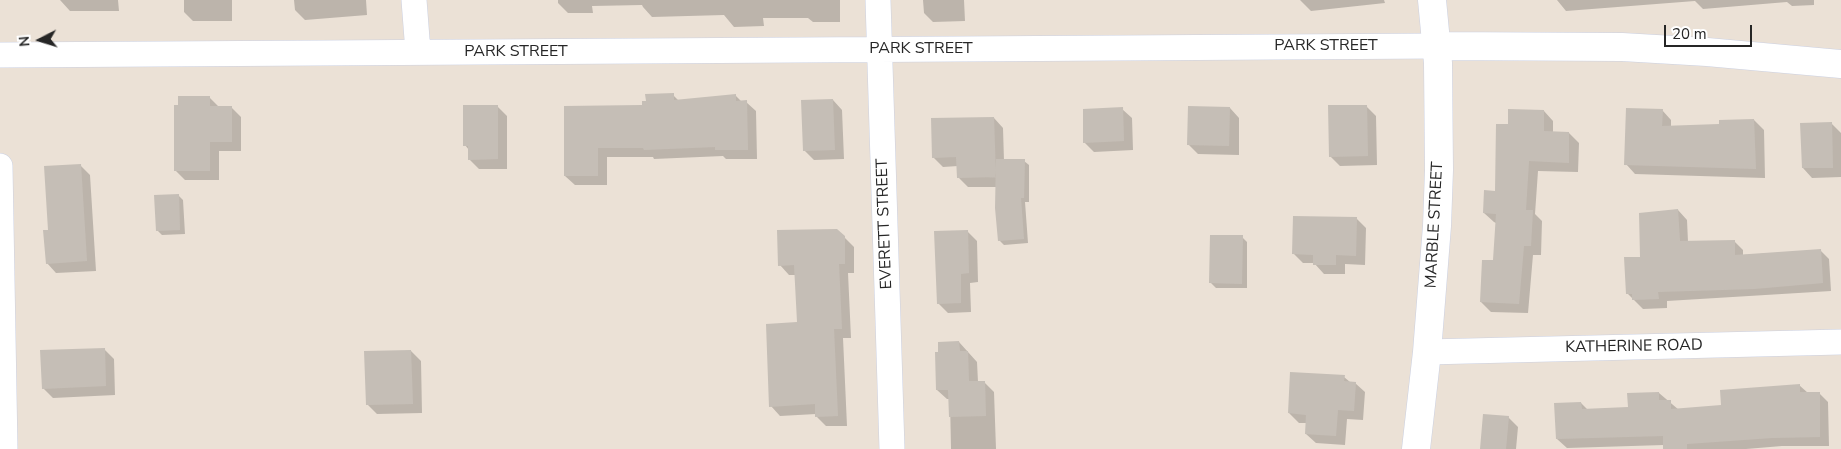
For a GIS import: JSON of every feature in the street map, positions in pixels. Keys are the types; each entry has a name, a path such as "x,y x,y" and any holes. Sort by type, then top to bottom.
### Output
{"main road":[{"name":"MARBLE STREET","path":"1416,449 1427,352 1437,226 1437,46 1432,0"},
{"name":"PARK STREET","path":"1437,46 1622,47 1707,52 1841,64"}],"street":[{"path":"414,0 418,52"},
{"name":"EVERETT STREET","path":"878,0 892,449"},
{"name":"PARK STREET","path":"0,55 1437,46"},
{"path":"0,166 5,449"},
{"name":"KATHERINE ROAD","path":"1427,352 1841,342"}],"building":[{"path":"674,93 674,100 736,94 736,101 747,100 748,150 715,150 715,147 644,150 643,148 598,148 598,176 564,176 564,106 642,105 642,101 646,101 645,94"},
{"path":"178,96 210,96 210,106 232,106 232,142 210,142 210,171 174,171 174,105 178,105"},
{"path":"833,99 835,150 803,151 801,100"},
{"path":"463,105 498,105 498,159 468,160 468,146 463,146"},
{"path":"1328,105 1367,105 1368,156 1329,157"},
{"path":"1188,106 1230,107 1229,146 1187,145"},
{"path":"1123,107 1124,141 1083,143 1083,109"},
{"path":"1626,108 1663,109 1662,126 1719,124 1719,120 1754,119 1756,169 1624,165"},
{"path":"1508,109 1544,110 1544,131 1569,132 1569,163 1529,161 1526,210 1533,210 1531,246 1524,246 1519,304 1480,302 1482,260 1493,260 1496,214 1483,213 1484,190 1495,191 1496,124 1508,124"},
{"path":"994,117 996,177 957,178 956,157 932,158 931,118"},
{"path":"1832,122 1833,168 1802,168 1800,123"},
{"path":"996,159 1025,159 1024,198 1021,198 1024,239 998,241 995,208"},
{"path":"81,164 87,261 46,264 43,230 48,230 44,166"},
{"path":"179,194 180,230 156,231 154,195"},
{"path":"1678,209 1680,241 1735,240 1735,255 1821,249 1823,283 1754,289 1658,292 1659,299 1632,300 1632,294 1626,294 1624,257 1640,257 1639,213"},
{"path":"1293,216 1357,217 1356,256 1336,255 1336,265 1313,265 1313,255 1292,254"},
{"path":"837,229 845,236 845,264 839,264 842,329 834,329 838,416 815,417 815,404 769,407 766,324 797,322 794,265 778,266 777,230"},
{"path":"968,230 969,273 961,274 961,303 937,304 934,231"},
{"path":"1210,235 1243,235 1242,284 1209,283"},
{"path":"959,341 960,351 968,351 969,381 985,381 986,416 949,417 948,390 936,390 935,352 938,352 938,342"},
{"path":"105,348 106,386 42,389 40,350"},
{"path":"411,350 413,404 366,405 364,351"},
{"path":"1290,372 1345,375 1344,381 1356,382 1354,411 1338,410 1336,436 1305,434 1306,415 1288,413"},
{"path":"1800,384 1800,392 1820,392 1820,437 1772,438 1687,444 1687,449 1663,449 1663,436 1556,439 1554,403 1581,402 1582,409 1628,407 1627,393 1659,392 1659,400 1671,400 1671,409 1721,405 1720,390"},
{"path":"1483,414 1509,416 1506,449 1480,449"}]}
